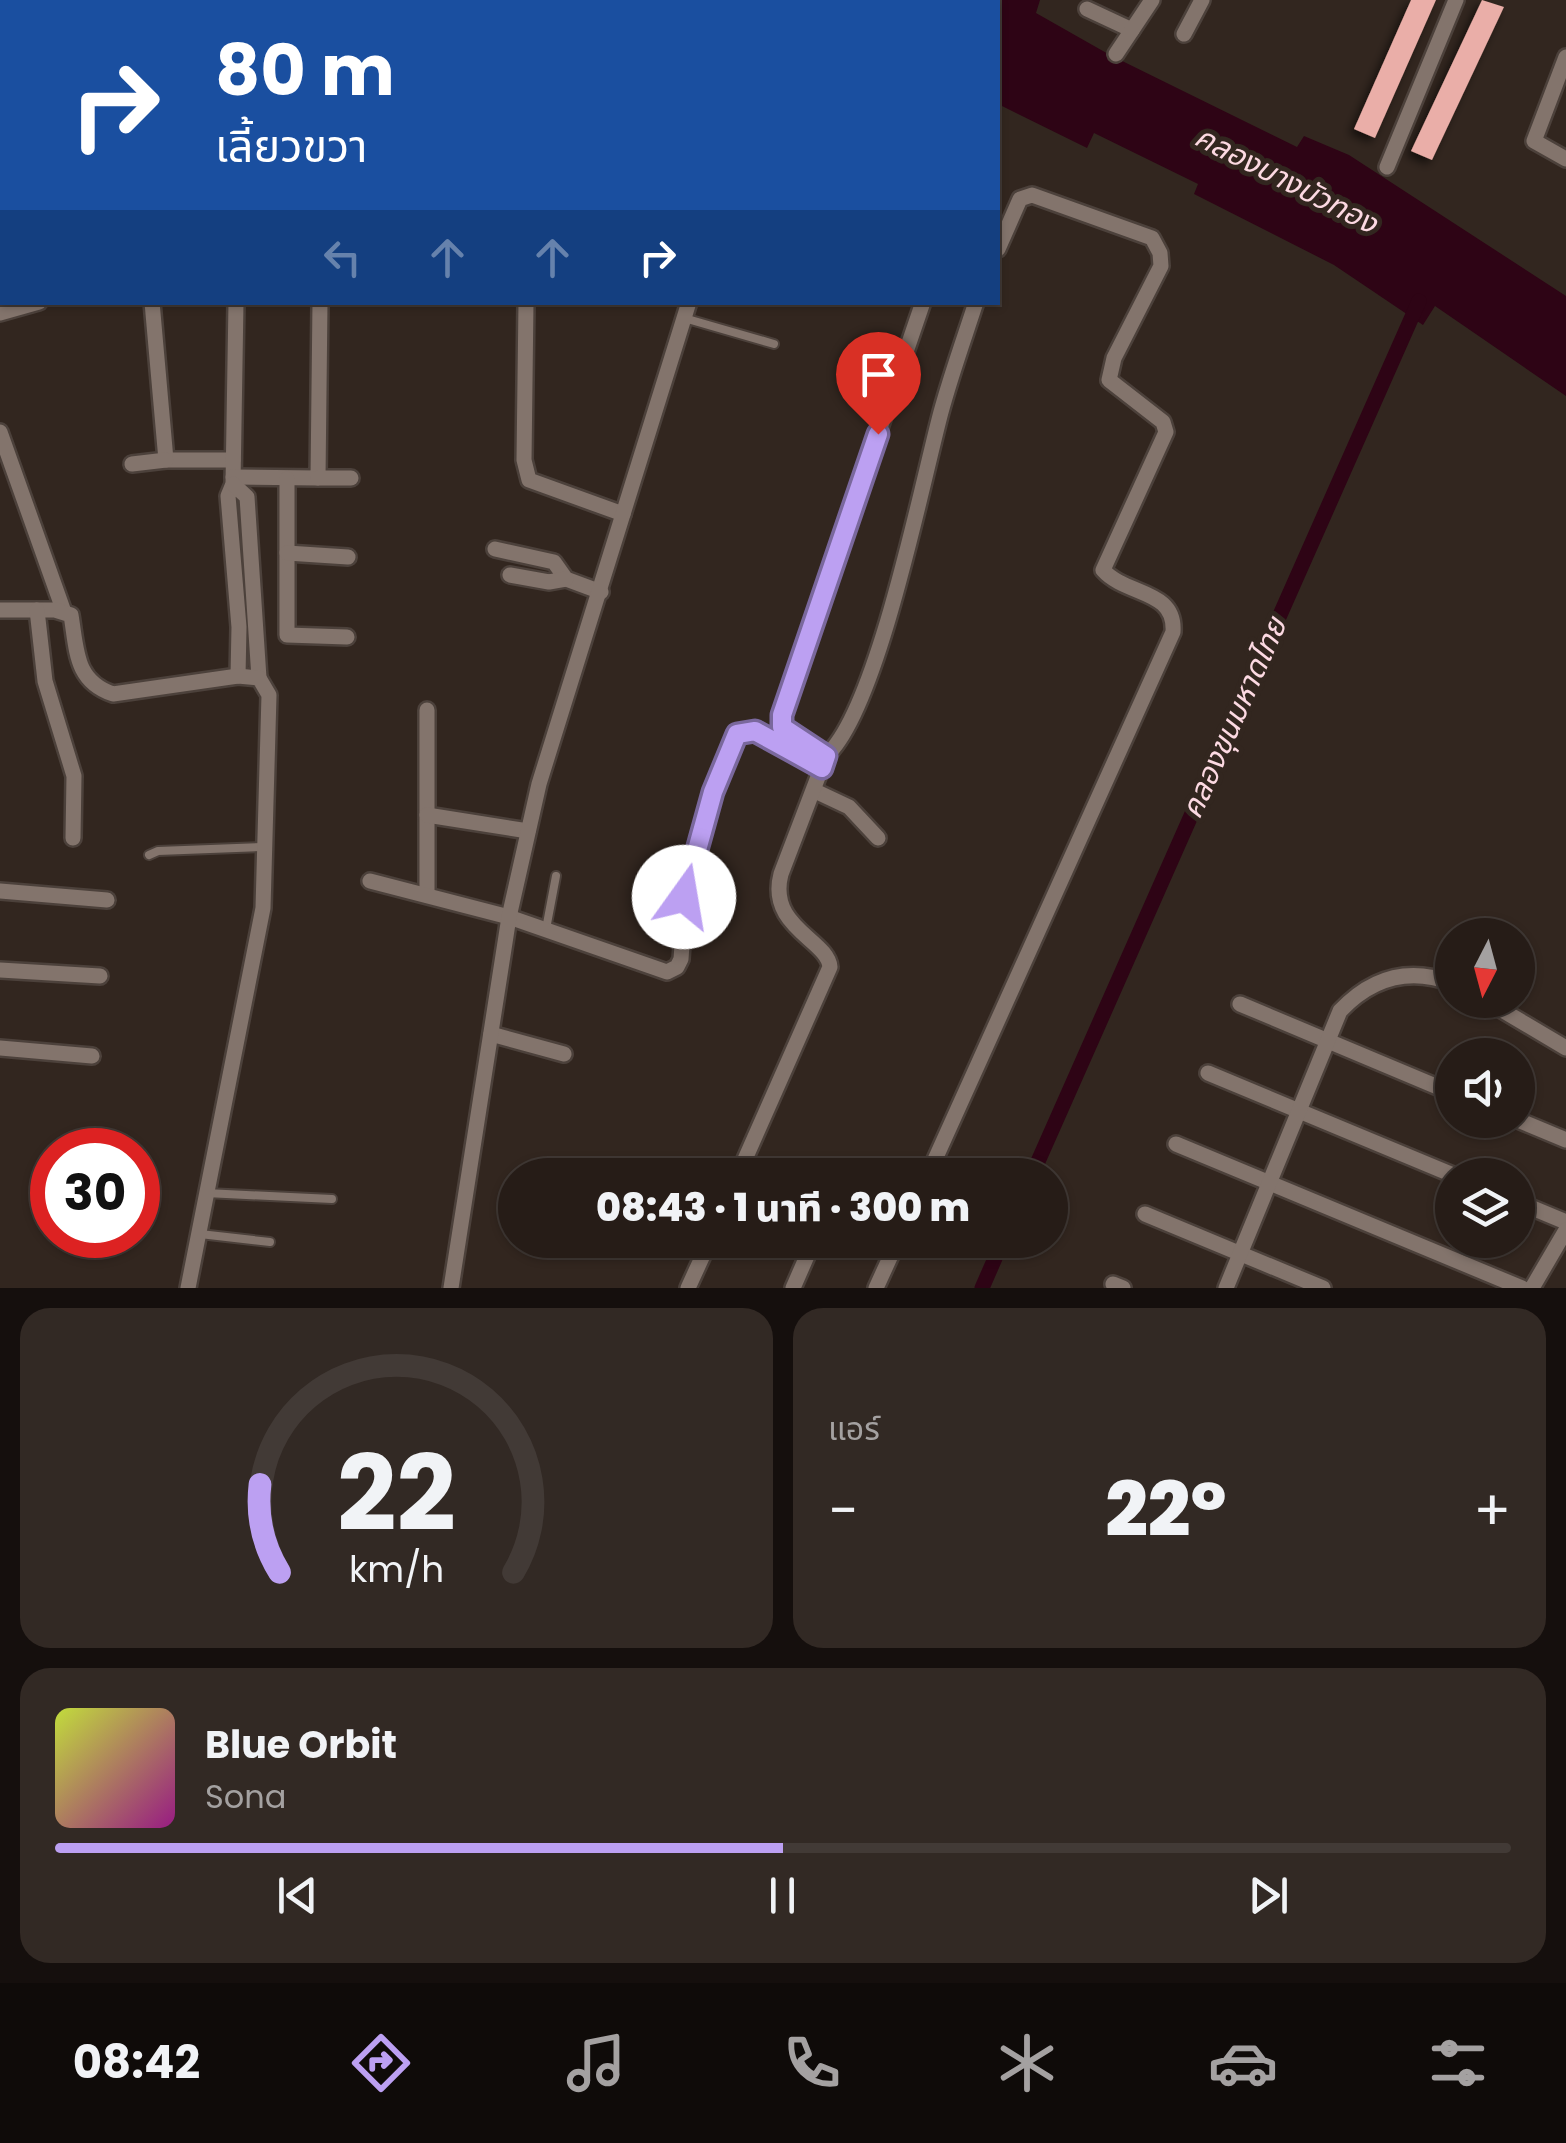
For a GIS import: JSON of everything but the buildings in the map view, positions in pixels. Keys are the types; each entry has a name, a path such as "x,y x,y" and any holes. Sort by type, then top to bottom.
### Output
{"street":[{"path":"1116,54 1152,0"},
{"path":"1184,34 1202,0"},
{"path":"1387,167 1456,0"},
{"path":"1087,10 1132,30"},
{"path":"1566,56 1534,140 1566,160"},
{"path":"936,1158 1174,632 1174,619 1165,602 1112,579 1103,570 1166,432 1163,422 1109,380 1114,358 1161,266 1160,253 1152,238 1032,195 1020,198 1000,245"},
{"path":"0,313 28,305"},
{"path":"152,305 166,460"},
{"path":"236,305 233,480 228,496 238,619 238,676"},
{"path":"318,478 320,305"},
{"path":"526,305 524,460 528,480 623,514"},
{"path":"824,762 782,727 782,715 922,305"},
{"path":"745,1158 830,966 825,950 795,930 779,884 824,762 849,730 885,627 943,406 975,305"},
{"path":"451,1288 509,917 538,784 686,310"},
{"path":"0,432 64,612"},
{"path":"132,464 233,460"},
{"path":"287,478 287,634 347,637"},
{"path":"233,480 351,478"},
{"path":"188,1288 263,908 268,695 259,678 246,497 233,480"},
{"path":"495,549 554,562 566,579"},
{"path":"287,553 348,557"},
{"path":"510,576 549,582 566,579 601,592"},
{"path":"0,610 64,612 71,616 82,676 93,687 112,694 238,676 259,678"},
{"path":"37,610 45,681 74,776 73,838"},
{"path":"238,619 255,616"},
{"path":"427,710 427,895"},
{"path":"370,882 509,917 652,970 667,972 677,967 684,897 695,848 737,734 755,731 824,762"},
{"path":"815,791 849,806 878,838"},
{"path":"427,815 528,831"},
{"path":"0,891 107,900"},
{"path":"0,970 100,976"},
{"path":"1226,1288 1340,1011 1370,985 1397,976 1435,977"},
{"path":"1240,1004 1435,1086"},
{"path":"1515,1018 1566,1048"},
{"path":"491,1034 564,1054"},
{"path":"0,1048 92,1056"},
{"path":"1208,1073 1435,1167"},
{"path":"1535,1127 1566,1140"},
{"path":"1176,1144 1522,1288"},
{"path":"1535,1209 1566,1222"},
{"path":"1145,1214 1323,1288"},
{"path":"1532,1288 1566,1230"},
{"path":"688,1288 702,1258"},
{"path":"793,1288 806,1258"},
{"path":"876,1288 890,1258"}],"lane":[{"path":"686,310 774,344"},
{"path":"149,855 158,851 262,846"},
{"path":"546,929 556,876"},
{"path":"204,1193 332,1199"},
{"path":"196,1234 270,1242"}],"water":[{"name":"คลองบางบัวทอง","path":"1000,0 1040,0 1036,13 1110,55 1297,147 1304,136 1349,155 1566,296 1566,396 1435,306 1423,325 1334,265 1194,194 1198,184 1094,133 1087,148 1000,105"}],"waterway":[{"name":"คลองขุนมหาดไทย","path":"1040,1158 1419,301"},
{"name":"คลองขุนมหาดไทย","path":"982,1288 995,1258"}],"route":[{"path":"684,897 713,792 737,734 755,731 822,768 826,756 792,738 782,727 782,715 818,620 878,434"}]}
